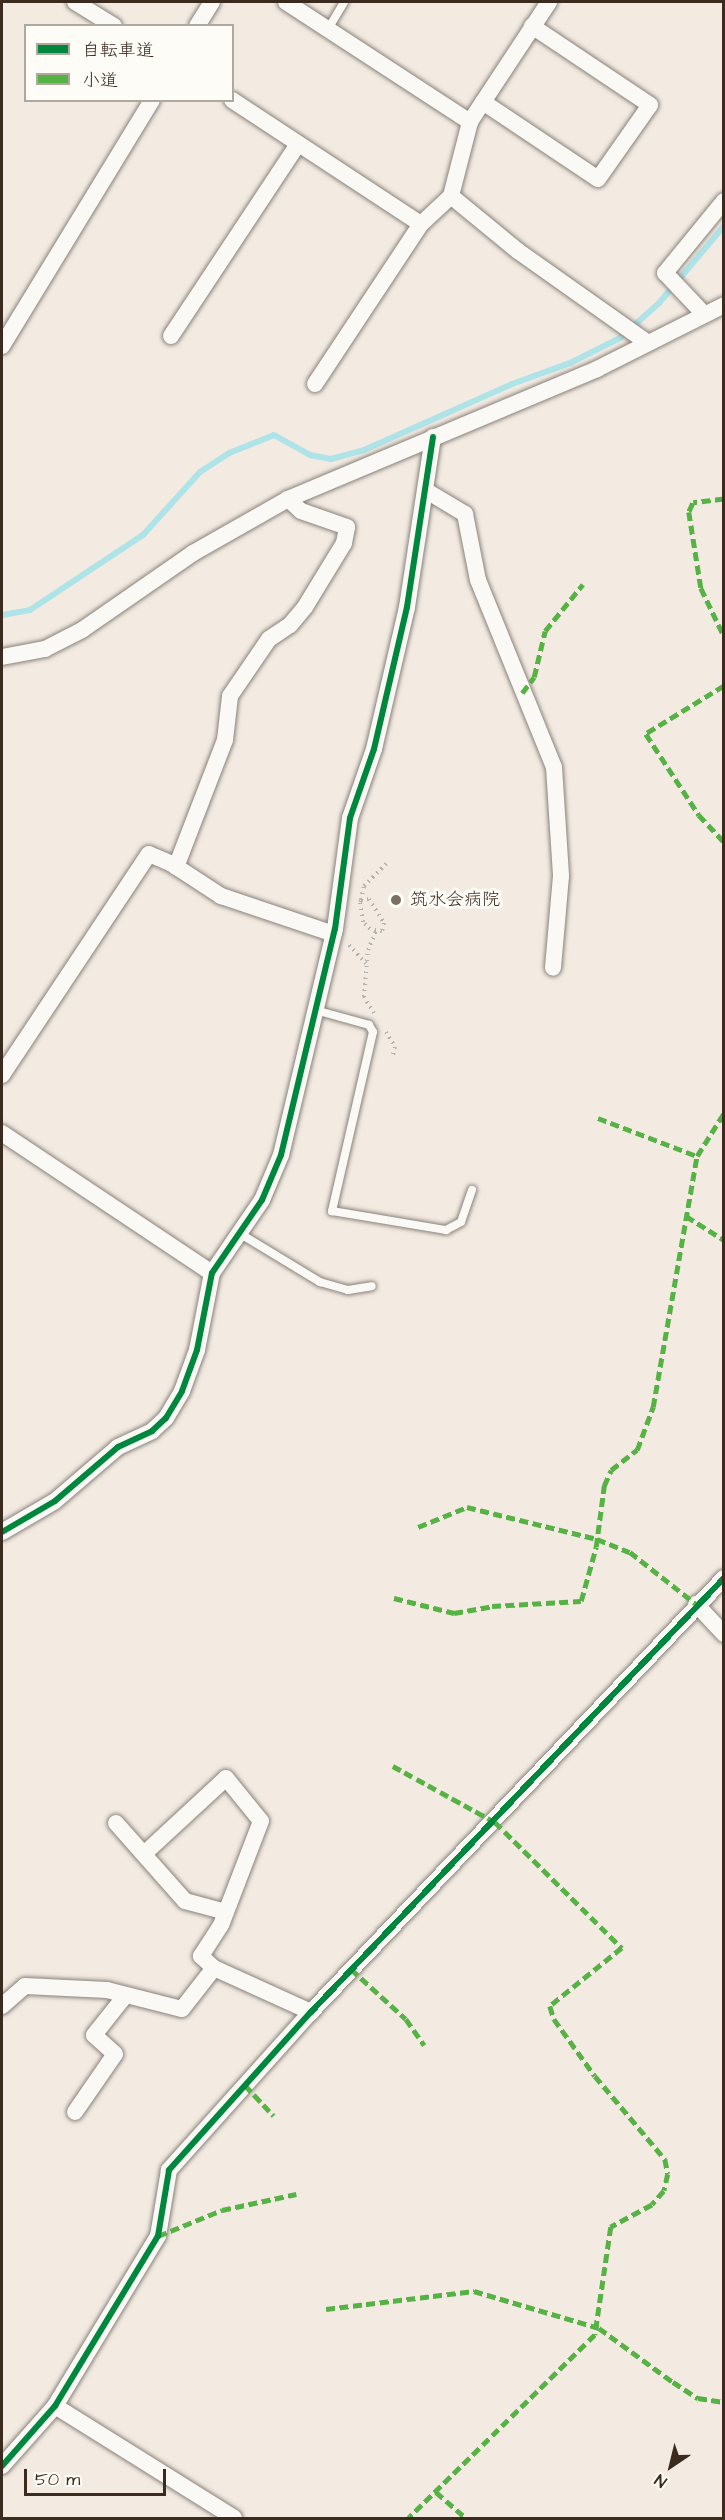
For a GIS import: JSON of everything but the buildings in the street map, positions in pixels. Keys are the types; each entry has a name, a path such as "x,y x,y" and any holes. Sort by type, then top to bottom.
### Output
{"street":[{"path":"75,2 111,24"},
{"path":"198,24 212,2"},
{"path":"286,2 470,122"},
{"path":"315,384 421,224 451,196 470,122 549,2"},
{"path":"483,102 598,179 650,105 532,26"},
{"path":"234,101 421,224"},
{"path":"2,346 151,102"},
{"path":"171,336 298,144"},
{"path":"451,196 518,251 623,323 645,341"},
{"path":"703,313 665,273 723,201"},
{"path":"2,657 45,649 82,630 193,554 288,499 597,369 645,341 723,305"},
{"path":"2,1532 55,1501 118,1447 152,1431 166,1418 182,1391 196,1350 212,1273 262,1200 281,1155 334,934 344,849 374,749 407,607 433,437"},
{"path":"425,490 465,514 478,580 554,767 561,876 554,968"},
{"path":"176,867 225,740 231,696 269,639 290,625 305,607 344,543 347,527 301,511 288,499"},
{"path":"2,1075 140,863 149,855 176,867 221,896 334,934"},
{"path":"2,1133 212,1273"},
{"path":"2,2466 55,2406 62,2388 158,2236 169,2170 311,2012 495,1822 696,1604 723,1578"},
{"path":"696,1604 723,1634"},
{"path":"145,1853 226,1778 261,1821 226,1912 201,1956 214,1968 311,2012"},
{"path":"116,1823 145,1853 185,1901 226,1912"},
{"path":"2,2006 25,1986 107,1990 182,2009 214,1968"},
{"path":"75,2112 115,2054 94,2035 125,1996"},
{"path":"55,2406 234,2518"}],"lane":[{"path":"328,29 344,2"},
{"path":"315,1010 369,1025 373,1032 332,1210 446,1230 460,1222 472,1190"},
{"path":"238,1233 320,1282 348,1290 372,1286"}],"path":[{"path":"361,900 369,899 384,922 382,931 376,931 363,922 361,900 364,886 389,861"},
{"path":"376,931 368,950 364,997 377,1017"},
{"path":"383,1027 395,1047 393,1055"}],"waterway":[{"path":"2,615 30,610 143,535 200,472 229,453 274,435 310,455 331,459 364,450 512,384 570,363 620,338 659,303 724,226"}],"marked path":[{"path":"724,499 693,503 689,512 701,588 724,636"},
{"path":"522,693 534,677 545,631 583,584"},
{"path":"724,686 646,734 699,815 724,842"},
{"path":"394,1598 454,1613 492,1606 581,1601 596,1547 604,1486 611,1470 637,1450 653,1407 697,1156 724,1113"},
{"path":"598,1118 697,1156"},
{"path":"686,1216 724,1240"},
{"path":"418,1527 467,1507 597,1539 630,1552 696,1604"},
{"path":"393,1766 495,1822 622,1948 550,2006 554,2019 595,2076 665,2159 668,2174 664,2191 652,2205 611,2227 595,2335 409,2518"},
{"path":"351,1969 406,2019 424,2045"},
{"path":"245,2085 274,2116"},
{"path":"158,2236 222,2210 296,2194"},
{"path":"326,2309 474,2291 599,2328 698,2398 724,2402"},
{"path":"436,2492 466,2518"}],"cycle path":[{"path":"2,1532 55,1501 118,1447 152,1431 166,1418 182,1391 197,1350 212,1273 262,1200 281,1155 335,929 350,818 374,749 407,607 433,437"},
{"path":"2,2466 55,2406 158,2236 169,2170 311,2012 724,1578"}],"place":[{"name":"筑水会病院","path":"396,900"}]}
